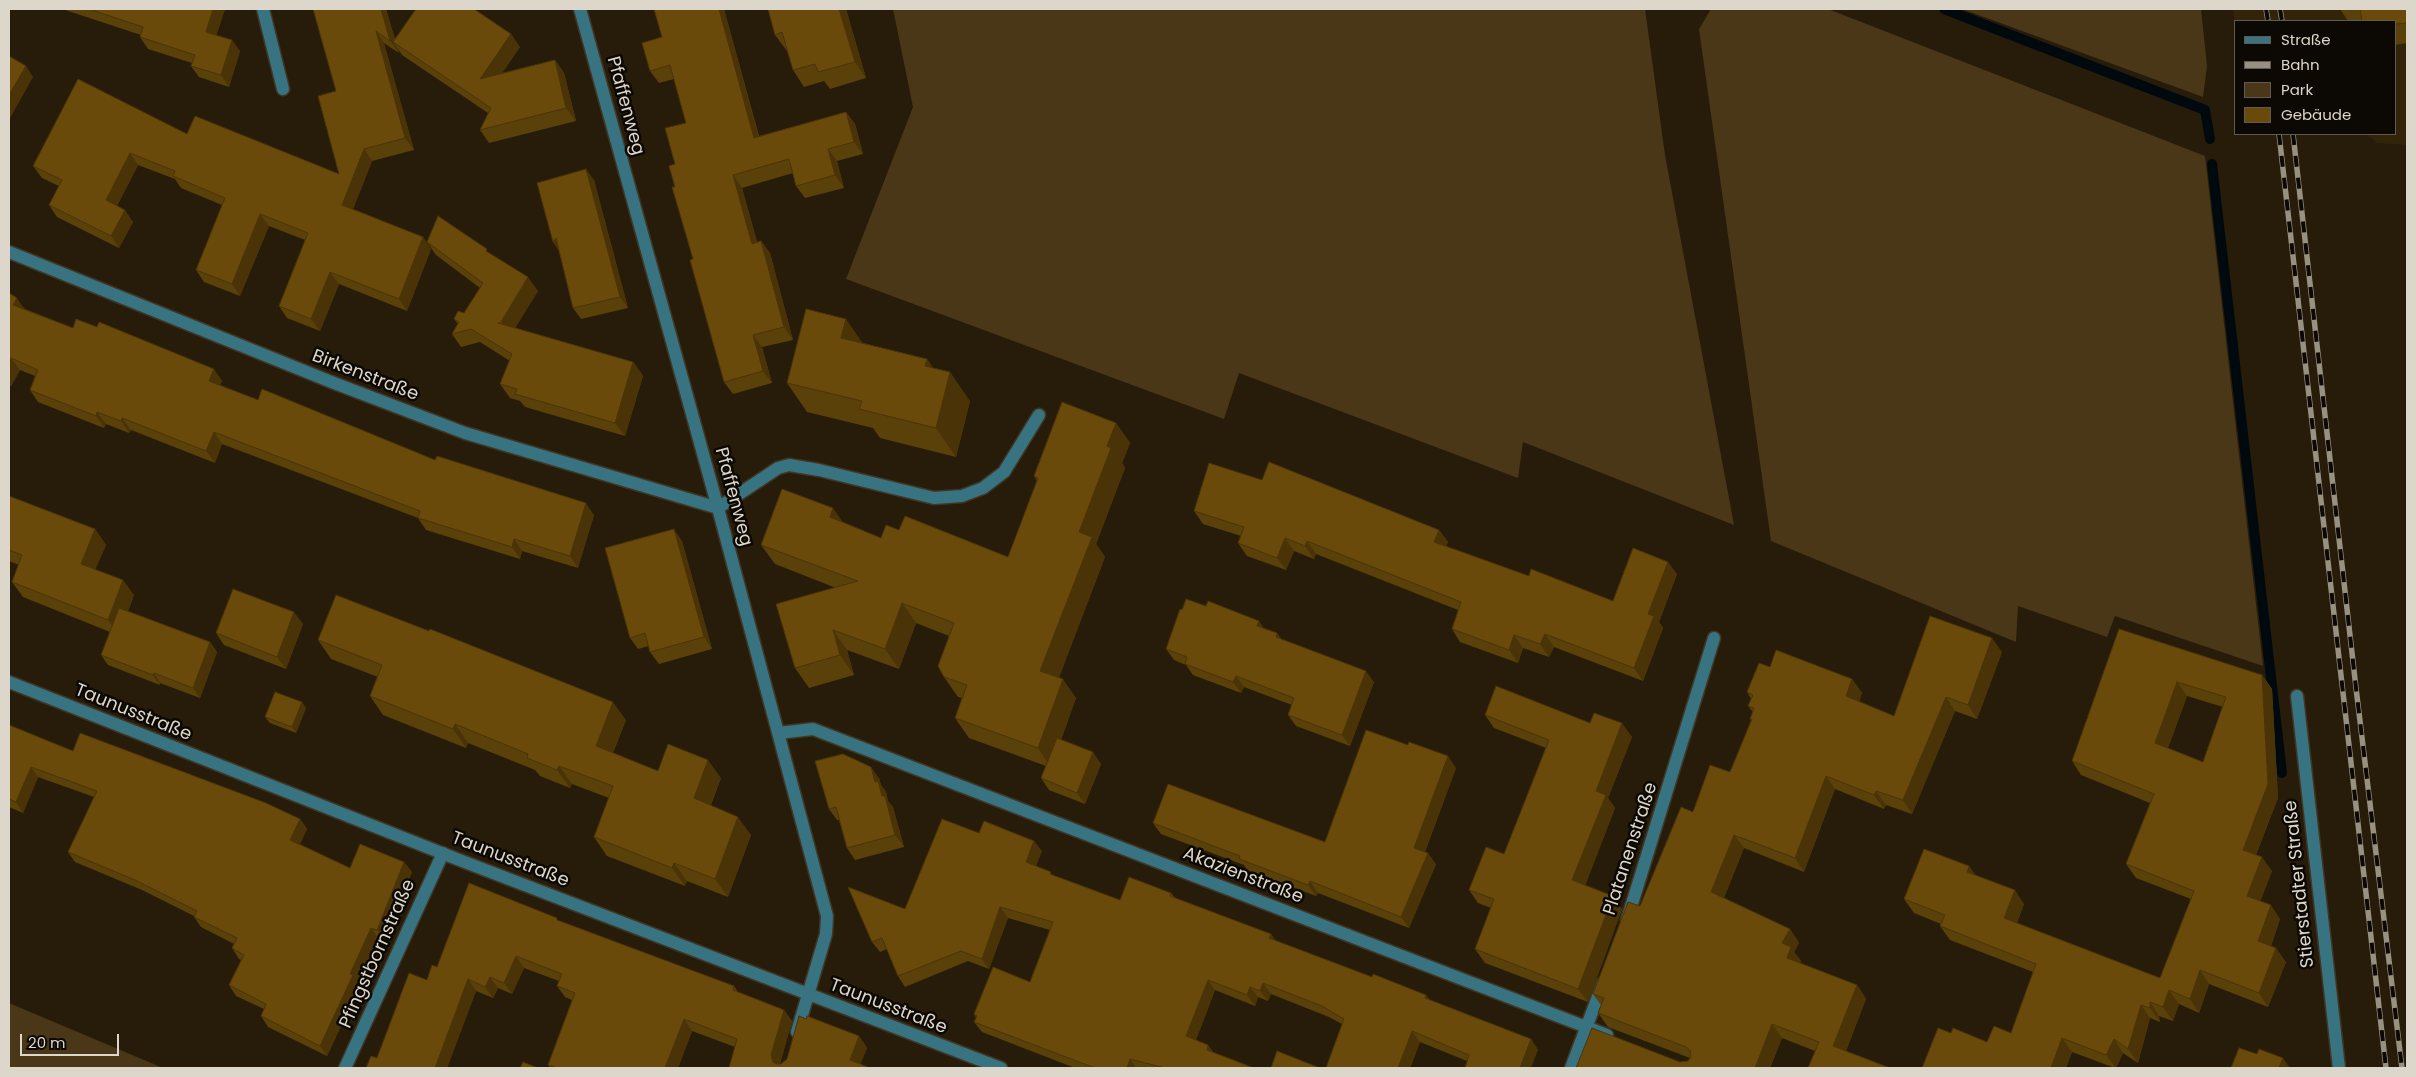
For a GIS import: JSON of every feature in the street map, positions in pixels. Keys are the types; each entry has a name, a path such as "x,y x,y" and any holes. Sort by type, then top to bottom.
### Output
{"street":[{"path":"263,9 283,89"},
{"name":"Pfaffenweg","path":"580,9 718,508 827,916 826,934 795,1041"},
{"name":"Birkenstraße","path":"9,252 334,384 466,432 718,508"},
{"path":"718,508 778,468 789,465 819,470 934,498 962,496 983,488 1004,472 1039,415"},
{"name":"Platanenstraße","path":"1623,931 1661,815 1714,638"},
{"name":"Taunusstraße","path":"9,682 443,854 1001,1068"},
{"name":"Stierstadter Straße","path":"2297,696 2339,1068"},
{"name":"Akazienstraße","path":"778,733 813,729 1616,1038"},
{"name":"Pfingstbornstraße","path":"345,1068 443,854"},
{"path":"1570,1068 1606,974"}],"shaded area":[{"path":"2233,9 2407,9 2407,145 2377,143 2368,135 2396,135 2396,20 2234,20"}],"green space":[{"path":"893,9 1645,9 1665,155 1734,525 1523,442 1518,478 1239,373 1224,419 846,279 913,107"},
{"path":"1711,9 1828,9 2205,156 2263,666 2115,616 2107,637 2018,606 2016,642 1771,541 1699,29"},
{"path":"1962,9 2201,9 2207,66 2203,97"},
{"path":"9,1003 163,1068 9,1068"}],"building":[{"path":"89,9 213,9 206,32 232,40 221,75 191,66 195,55 140,37 143,27"},
{"path":"313,9 381,9 390,41 376,31 405,138 364,149 342,205 423,237 399,299 330,272 311,319 279,306 308,233 260,214 232,284 196,270 225,198 173,176 175,171 130,153 106,200 125,210 111,236 49,205 62,180 33,166 78,79 187,134 195,116 339,174 318,96 336,91"},
{"path":"416,9 474,9 511,34 480,79 555,60 566,108 480,130 491,108 393,42"},
{"path":"654,9 719,9 754,138 846,112 854,142 828,149 835,175 796,186 789,159 733,175 752,244 761,241 784,327 753,335 763,371 724,382 690,260 693,259 672,187 675,187 669,166 675,164 665,128 686,123 670,65 650,71 642,43 662,37"},
{"path":"768,9 839,9 855,62 818,72 815,64 793,70 782,32 775,35"},
{"path":"2360,9 2407,9 2407,23 2396,24 2396,20 2362,20"},
{"path":"9,56 26,66 9,95"},
{"path":"586,169 620,297 573,308 556,238 553,242 537,183"},
{"path":"438,216 487,249 486,251 528,277 501,322 498,323 633,362 615,423 515,394 517,389 500,384 512,354 471,329 452,334 459,322 454,319 458,311 464,313 483,283 427,242"},
{"path":"9,293 17,298 13,305 73,328 76,319 97,327 99,322 214,369 209,381 258,400 262,389 435,460 437,456 586,503 570,556 514,539 512,547 418,518 420,511 214,432 206,451 122,418 121,421 97,412 96,416 30,390 38,370 11,358 9,363"},
{"path":"806,309 846,319 841,338 927,359 925,366 950,372 936,428 859,409 862,401 787,383"},
{"path":"1062,402 1116,423 1107,446 1111,448 1079,532 1092,537 1040,671 1063,679 1038,748 955,718 967,685 944,677 938,666 954,623 902,603 885,649 833,630 840,655 795,668 776,604 858,581 761,545 782,489 833,508 830,517 881,538 886,525 899,530 905,516 1008,557 1038,478 1034,476"},
{"path":"1269,462 1439,530 1434,542 1529,576 1531,569 1613,601 1633,548 1668,562 1648,614 1654,616 1634,668 1545,634 1540,644 1514,635 1509,650 1452,629 1461,602 1307,541 1305,546 1285,538 1277,558 1238,543 1244,527 1194,511 1209,463 1262,480"},
{"path":"9,496 95,529 81,564 123,580 108,620 12,582 22,555 9,550"},
{"path":"674,529 704,637 650,652 645,633 630,638 605,548"},
{"path":"233,589 294,612 277,657 216,633"},
{"path":"336,595 429,631 430,629 613,702 596,746 658,771 668,744 708,760 694,798 738,817 715,879 674,863 672,868 594,837 613,786 559,766 557,770 527,758 528,754 455,724 453,729 370,696 382,665 318,640"},
{"path":"1186,599 1206,606 1208,601 1259,621 1257,626 1277,633 1276,637 1366,671 1342,735 1288,715 1294,698 1236,676 1233,682 1185,664 1187,657 1166,649 1180,609 1182,610"},
{"path":"119,608 210,642 193,688 101,655"},
{"path":"1930,616 1992,638 1968,705 1946,697 1903,800 1876,791 1874,795 1826,776 1795,858 1734,835 1711,892 1790,929 1782,943 1791,947 1787,958 1857,985 1833,1046 1890,1068 1808,1068 1819,1042 1772,1024 1755,1068 1576,1068 1592,1028 1680,1062 1688,1061 1691,1057 1690,1050 1686,1047 1598,1013 1604,998 1593,994 1628,902 1640,906 1681,807 1693,812 1710,765 1730,772 1752,719 1750,719 1754,708 1748,706 1753,695 1747,692 1759,663 1770,667 1776,650 1852,679 1846,696 1894,716"},
{"path":"2119,629 2262,675 2268,784 2243,850 2262,857 2247,896 2271,905 2258,941 2276,948 2259,993 2200,970 2190,999 2169,990 2163,1007 2150,1002 2150,1008 2141,1005 2128,1049 2114,1039 2106,1055 2062,1038 2051,1068 1922,1068 1938,1028 1951,1033 1953,1028 1987,1042 1994,1026 2011,1033 2036,964 1940,926 1945,915 1904,899 1924,849 1969,866 1967,872 2015,890 2004,918 2160,978 2194,891 2126,864 2154,794 2072,761","holes":["2177,682 2226,697 2203,762 2155,743"]},
{"path":"1496,686 1590,723 1594,713 1622,723 1596,791 1606,795 1572,880 1613,896 1578,989 1475,949 1494,899 1469,890 1486,847 1504,854 1549,740 1485,715"},
{"path":"275,692 302,702 292,727 265,717"},
{"path":"9,725 73,751 80,733 266,803 300,819 290,840 350,868 360,844 404,862 377,930 371,928 350,974 353,975 320,1046 261,1016 266,1004 229,985 244,955 232,948 237,938 194,917 197,911 135,880 68,852 97,791 31,767 16,802 9,799"},
{"path":"1366,730 1408,745 1409,742 1448,756 1414,848 1428,853 1401,917 1310,881 1308,885 1239,859 1240,856 1153,823 1168,784 1325,842"},
{"path":"1057,738 1093,752 1077,793 1041,778"},
{"path":"843,754 871,767 875,782 878,781 882,796 885,796 895,835 847,848 836,807 829,809 815,761"},
{"path":"942,819 979,833 984,821 1034,841 1026,862 1051,872 1050,874 1120,900 1129,877 1171,893 1170,896 1271,934 1269,938 1372,977 1373,974 1426,995 1425,998 1531,1039 1520,1068 1465,1068 1469,1055 1412,1031 1398,1068 1326,1068 1344,1019 1322,1006 1263,983 1260,991 1250,987 1247,995 1208,980 1186,1036 1208,1045 1207,1050 1254,1068 1165,1068 1130,1059 1127,1068 1095,1068 974,1022 977,1016 974,1014 993,967 1030,982 1053,922 1000,907 982,959 961,951 898,976 882,938 872,942 848,887 905,909"},
{"path":"469,883 557,918 557,920 734,986 733,990 784,1010 771,1055 773,1062 776,1064 781,1064 787,1059 799,1016 806,1019 807,1016 859,1036 850,1060 870,1068 729,1068 737,1039 684,1019 665,1068 557,1068 548,1065 575,993 557,986 562,974 516,956 504,983 490,977 485,987 468,979 435,1068 366,1068 371,1056 377,1058 409,973 427,980 432,965 437,967"},
{"path":"2239,1048 2257,1054 2259,1049 2283,1058 2279,1068 2231,1068"},
{"path":"1277,1051 1320,1068 1271,1068"},
{"path":"523,1062 538,1068 520,1068"}],"waterway":[{"path":"1944,9 2205,110 2210,139"},
{"path":"2212,164 2282,773"}],"railway":[{"path":"2266,9 2268,20"},
{"path":"2280,9 2282,20"},
{"path":"2279,135 2386,1068"},
{"path":"2293,135 2356,688 2402,1068"}]}
